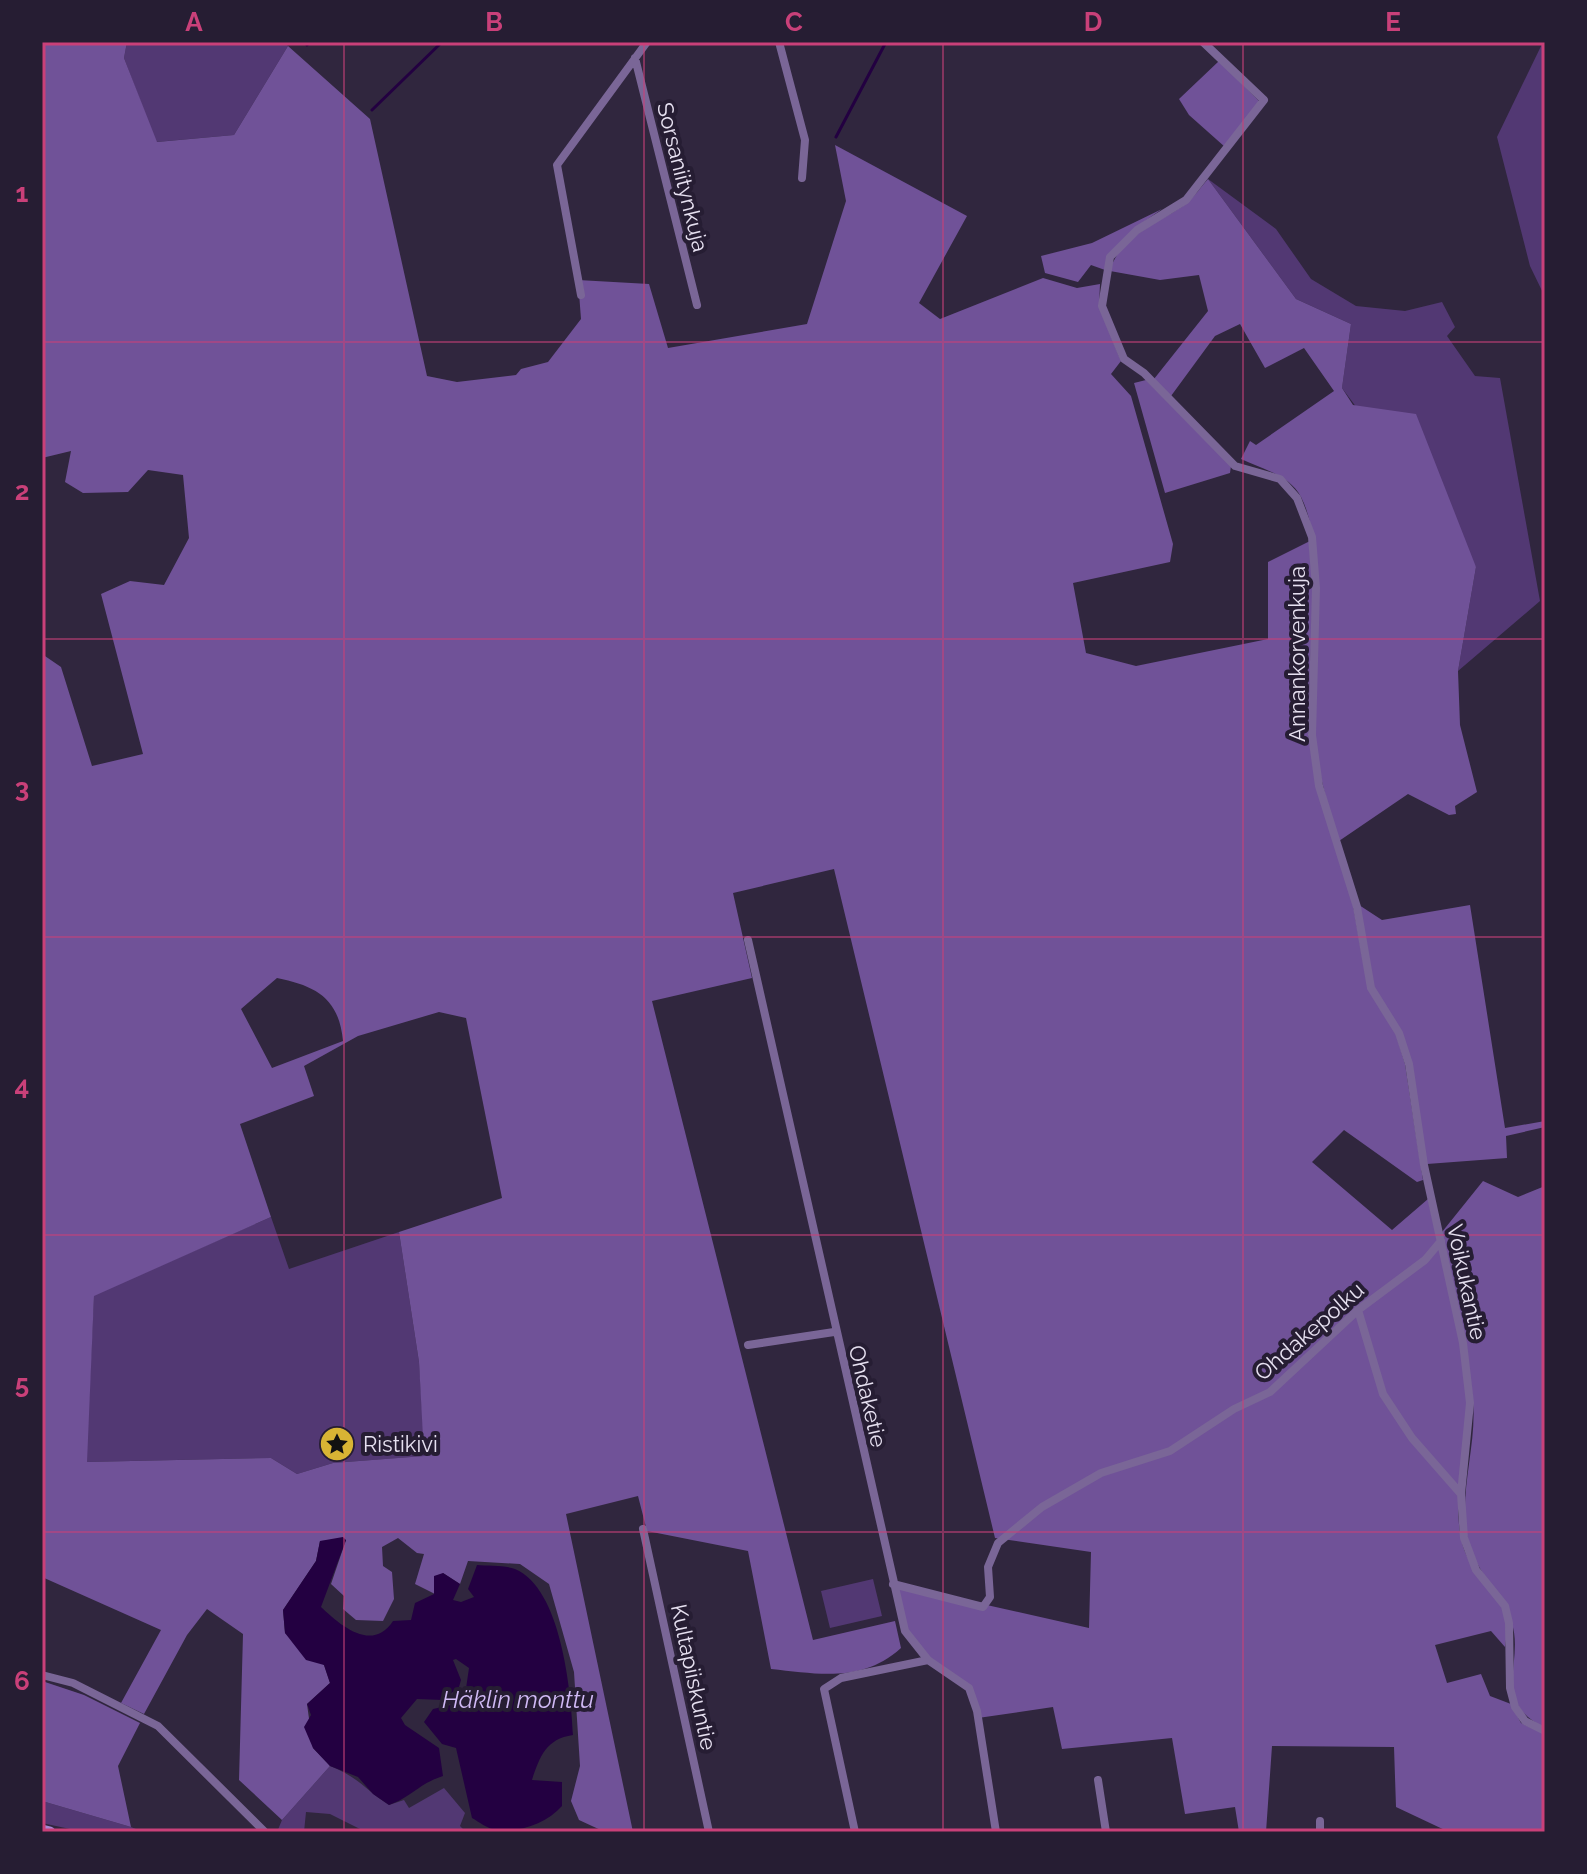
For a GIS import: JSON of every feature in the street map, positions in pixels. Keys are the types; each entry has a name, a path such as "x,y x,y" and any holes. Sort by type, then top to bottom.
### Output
{"main road":[{"path":"42,1830 50,1832"}],"street":[{"path":"581,295 557,165 647,42"},
{"path":"779,42 805,140 802,178"},
{"name":"Annankorvenkuja","path":"1203,42 1264,100 1186,200 1137,230 1110,257 1102,306 1124,359 1144,373 1235,466 1280,479 1297,498 1315,555 1312,735 1319,786 1333,827"},
{"name":"Sorsaniitynkuja","path":"635,58 697,305"},
{"name":"Voikukantie","path":"1333,827 1357,907 1371,988 1399,1033 1409,1064 1424,1165 1463,1343 1470,1403 1461,1494 1469,1557 1505,1606 1509,1623 1510,1688 1515,1707 1525,1721 1545,1731"},
{"name":"Ohdaketie","path":"748,940 834,1332 905,1631 928,1660 969,1688 977,1711 996,1832"},
{"name":"Ohdakepolku","path":"893,1584 983,1607 990,1597 988,1567 998,1543 1042,1507 1101,1473 1170,1451 1234,1409 1270,1392 1358,1310 1425,1260 1441,1241"},
{"path":"1358,1310 1383,1394 1412,1438 1461,1494"},
{"path":"748,1345 834,1332"},
{"name":"Kultapiiskuntie","path":"643,1529 709,1832"},
{"path":"855,1832 824,1689 841,1678 928,1660"},
{"path":"42,1675 73,1683 158,1726 265,1832"},
{"path":"1098,1780 1106,1832"},
{"path":"1320,1821 1320,1832"}],"shaded area":[{"path":"42,42 127,42 124,58 157,142 234,135 288,46 370,119 427,376 457,382 516,375 521,369 548,362 581,319 578,280 649,284 668,348 807,324 846,201 835,145 967,216 919,303 940,319 1043,278 1077,288 1100,284 1099,307 1121,361 1111,374 1131,396 1173,544 1170,562 1073,583 1086,653 1136,666 1268,639 1268,562 1310,541 1313,588 1308,735 1353,905 1368,989 1396,1034 1405,1064 1423,1180 1417,1182 1344,1130 1312,1162 1392,1230 1428,1199 1458,1327 1466,1378 1466,1421 1458,1504 1461,1538 1470,1563 1499,1603 1507,1625 1505,1647 1491,1631 1435,1645 1447,1683 1481,1674 1490,1696 1511,1704 1521,1723 1545,1734 1545,1832 1449,1832 1396,1807 1394,1747 1272,1746 1266,1832 1239,1832 1235,1807 1185,1814 1172,1738 1062,1749 1053,1707 978,1718 969,1688 928,1660 905,1631 893,1584 1089,1628 1091,1552 995,1538 834,869 733,893 752,978 652,1001 813,1640 895,1621 901,1648 871,1667 839,1674 771,1669 748,1551 647,1531 638,1496 566,1514 633,1832 605,1832 579,1820 571,1801 580,1766 574,1672 549,1584 520,1564 468,1561 460,1584 443,1573 435,1594 415,1584 424,1554 417,1553 398,1538 382,1547 383,1566 392,1572 394,1599 383,1621 356,1620 343,1609 344,1596 331,1584 346,1540 320,1541 316,1561 283,1610 285,1633 324,1665 330,1683 307,1704 313,1748 330,1766 282,1820 239,1780 243,1634 207,1609 187,1635 144,1714 121,1703 161,1630 42,1577 42,654 61,667 92,766 143,754 101,594 130,581 164,585 189,538 183,475 148,470 128,492 83,493 65,482 71,451 42,458","holes":["277,978 303,985 323,996 336,1014 343,1041 272,1068 241,1009","439,1012 466,1018 502,1198 399,1232 419,1362 424,1456 333,1463 297,1474 271,1458 87,1462 94,1296 271,1217 240,1124 314,1096 304,1066 358,1036"]},
{"path":"127,42 284,42 288,46 234,135 156,142 124,58"},
{"path":"1543,42 1545,297 1530,266 1497,137"},
{"path":"1219,61 1260,102 1225,147 1189,115 1179,99"},
{"path":"1208,179 1276,229 1311,279 1356,306 1405,311 1442,302 1455,327 1447,336 1475,376 1500,378 1540,601 1458,671 1476,567 1342,388 1351,324 1296,299"},
{"path":"1208,179 1296,299 1351,324 1342,388 1353,405 1416,414 1476,567 1458,671 1460,725 1477,792 1455,806 1456,814 1449,815 1408,794 1339,841 1331,815 1316,748 1317,579 1309,520 1301,497 1290,483 1241,459 1250,441 1256,445 1334,391 1304,348 1265,368 1240,324 1215,336 1171,396 1154,379 1208,311 1199,275 1160,280 1110,271 1122,248 1131,239 1186,204"},
{"path":"1162,209 1135,228 1105,270 1091,265 1078,282 1045,273 1041,256 1092,243"},
{"path":"1146,380 1231,466 1230,473 1165,493 1134,383"},
{"path":"1359,905 1382,920 1470,905 1505,1128 1545,1121 1545,1127 1506,1136 1507,1158 1427,1164 1411,1062 1374,987"},
{"path":"1483,1181 1518,1197 1545,1186 1545,1728 1528,1717 1518,1705 1514,1693 1515,1650 1511,1621 1470,1547 1465,1518 1473,1401 1464,1338 1442,1232"},
{"path":"271,1217 289,1269 399,1232 419,1362 425,1456 333,1463 297,1474 271,1458 86,1462 94,1295"},
{"path":"873,1579 882,1616 830,1628 821,1591"},
{"path":"42,1681 84,1695 140,1723 118,1766 131,1827 42,1801"},
{"path":"330,1766 355,1779 389,1805 404,1800 409,1808 444,1788 465,1813 460,1826 466,1832 366,1832 330,1814 306,1812 304,1832 277,1832 282,1820"},
{"path":"42,1801 143,1832 84,1832 42,1823"}],"water":[{"name":"Häklin monttu","path":"343,1537 346,1540 321,1607 356,1633 376,1635 393,1621 411,1620 415,1603 434,1594 434,1576 443,1573 460,1584 453,1600 461,1602 474,1597 468,1589 477,1565 515,1569 531,1580 553,1618 570,1693 573,1735 556,1740 545,1750 532,1780 562,1782 562,1806 556,1812 541,1822 505,1831 487,1827 472,1818 456,1748 442,1744 424,1722 433,1709 464,1702 469,1668 456,1659 453,1660 461,1680 459,1687 443,1700 417,1699 401,1718 405,1725 439,1748 443,1776 389,1805 373,1794 358,1777 330,1766 313,1748 304,1727 311,1715 307,1704 330,1683 324,1665 306,1660 285,1633 283,1610 316,1561 320,1541"}],"waterway":[{"path":"372,110 442,42"},
{"path":"836,137 886,42"}],"place":[{"name":"Ristikivi","path":"337,1444"}]}
